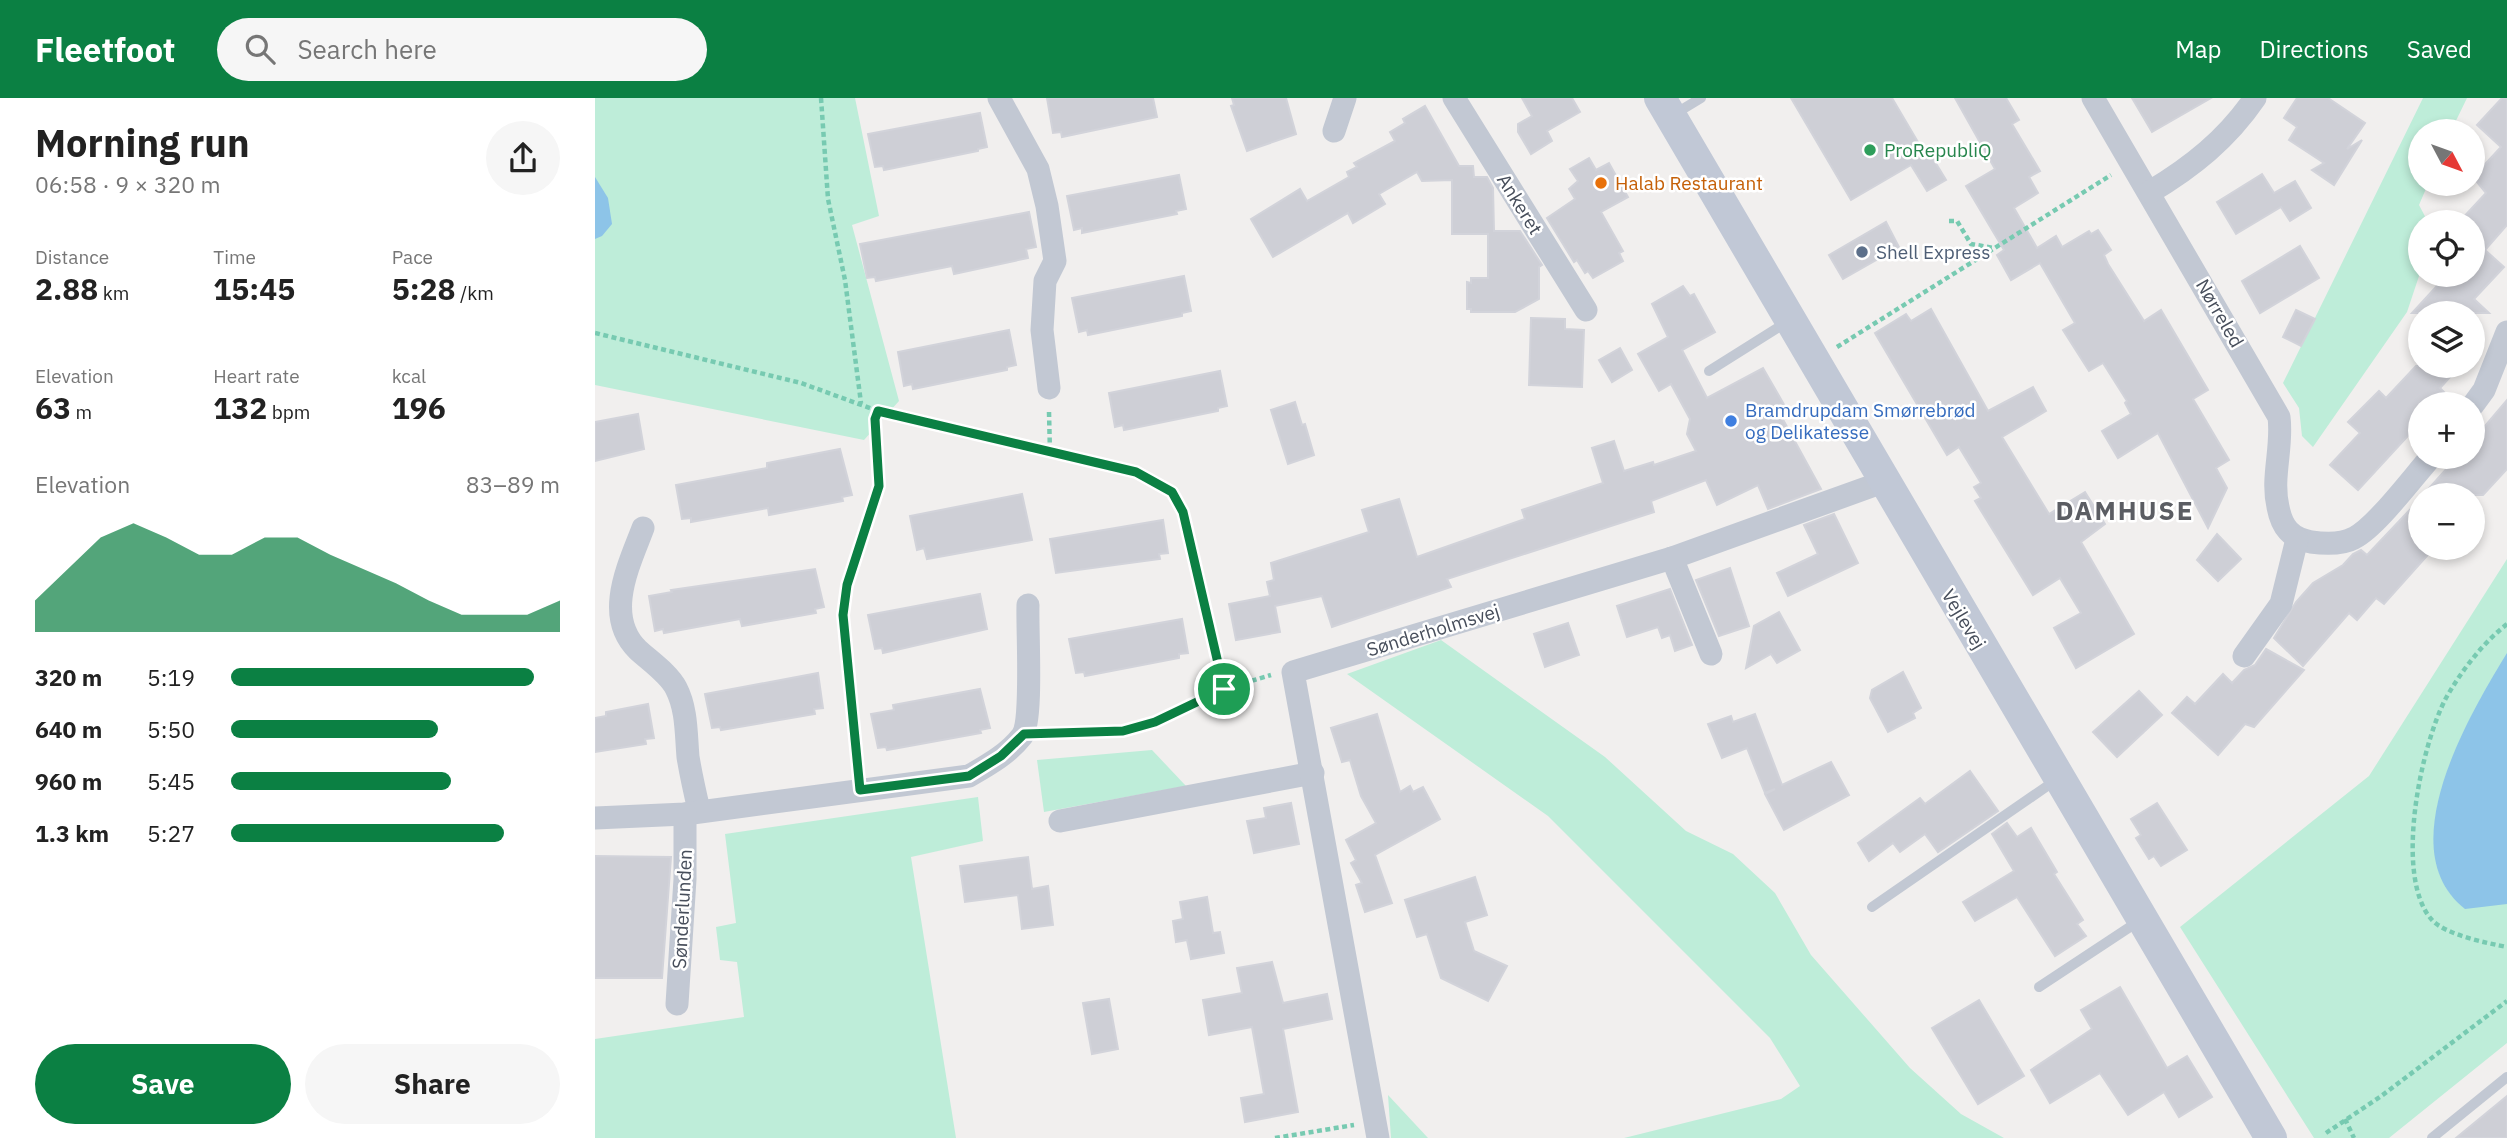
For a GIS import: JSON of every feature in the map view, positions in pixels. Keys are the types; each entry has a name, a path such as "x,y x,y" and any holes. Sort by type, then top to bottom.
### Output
{"street":[{"path":"999,98 1038,169 1047,206 1055,261 1045,281 1042,330 1049,388"},
{"path":"1334,131 1345,98"},
{"name":"Ankeret","path":"1454,98 1586,310"},
{"name":"Nørreled","path":"2093,98 2280,417 2282,441 2276,477 2277,505 2283,527 2297,540"},
{"path":"2150,192 2195,165 2238,122 2255,98"},
{"name":"Vejlevej","path":"1665,107 2271,1138"},
{"path":"2483,392 2507,332"},
{"path":"2244,656 2281,604 2297,540 2324,544 2355,538 2420,469"},
{"name":"Sønderholmsvej","path":"1293,672 1672,558 1883,482"},
{"name":"Sønderlunden","path":"643,528 625,576 621,599 622,623 633,645 676,685 683,708 689,760 692,812 677,1004"},
{"path":"1672,558 1711,654"},
{"path":"595,818 692,812 820,798 969,776 1001,756 1024,734 1029,704 1028,605"},
{"path":"1293,672 1376,1130"},
{"path":"1060,821 1313,774"}],"lane":[{"path":"1665,107 1700,98"},
{"path":"1709,370 1789,321"},
{"path":"1872,907 2059,779"},
{"path":"2039,987 2142,920"},
{"path":"2432,1138 2507,1077"}],"path":[{"path":"821,98 828,199 845,280 861,403"},
{"path":"1813,362 2131,162"},
{"path":"1949,221 1957,221 1971,244 1994,248"},
{"path":"595,333 801,383 878,411 1136,472 1172,492 1183,512 1224,689"},
{"path":"1049,388 1050,453"},
{"path":"860,790 843,615 847,585 879,486 875,419 878,411"},
{"path":"2507,624 2484,643 2446,700 2427,754 2415,813 2412,857 2420,899 2433,921 2466,937 2507,947"},
{"path":"1024,734 1123,731 1155,722 1224,689 1284,672 1293,672"},
{"path":"2326,1133 2380,1097 2507,1001"},
{"path":"2345,1119 2354,1138"},
{"path":"1275,1138 1376,1130"}],"green space":[{"path":"595,98 855,98 879,216 852,225 899,401 864,440 595,385"},
{"path":"2423,98 2467,98 2457,119 2413,119"},
{"path":"2408,129 2408,196 2423,196 2419,205 2422,210 2408,210 2408,287 2415,287 2411,301 2408,301 2407,312 2313,447 2302,436 2299,408 2283,383"},
{"path":"2507,559 2507,1043 2389,1138 2314,1138 2180,927 2369,776"},
{"path":"1441,640 1605,757 1686,831 1733,854 1775,893 1811,955 1910,1068 1961,1114 2004,1138 1624,1138 1781,1099 1800,1086 1770,1038 1548,816 1347,674"},
{"path":"1152,750 1186,786 1044,812 1037,760"},
{"path":"978,797 983,841 911,857 956,1138 595,1138 595,1039 744,1017 737,962 720,960 716,927 736,923 725,834"},
{"path":"1388,1095 1428,1138 1391,1138"}],"water":[{"path":"595,177 608,198 612,224 602,236 595,239"},
{"path":"2507,653 2507,904 2465,909 2443,884 2434,853 2435,818 2443,782 2457,746"}],"building":[{"path":"1047,98 1153,98 1157,117 1062,137 1061,132 1053,133"},
{"path":"1232,98 1286,98 1296,134 1247,151 1231,106 1234,105"},
{"path":"1522,98 1572,98 1580,112 1547,131 1552,141 1531,154 1518,132 1518,124 1532,116"},
{"name":"ProRepubliQ","path":"1791,98 1892,98 1925,154 1929,152 1946,180 1927,191 1911,165 1851,200"},
{"path":"1955,98 2006,98 2019,120 2012,124 2040,171 2029,177 2038,193 2014,208 2037,248 2056,236 2062,247 2089,231 2091,234 2098,230 2111,250 2104,255 2108,264 2144,321 2161,310 2208,390 2193,399 2229,460 2216,468 2227,488 2208,528 2158,433 2118,458 2102,431 2131,414 2125,403 2127,401 2103,363 2089,371 2063,330 2075,323 2040,263 2011,280 1997,255 2004,250 1966,186 1995,169"},
{"path":"2132,98 2211,98 2152,132"},
{"path":"2297,98 2328,98 2365,123 2347,149 2362,140 2334,185 2312,170 2324,163 2289,140 2297,127 2284,118"},
{"path":"2502,98 2507,98 2507,225 2485,250 2485,210 2470,210 2485,196 2485,164 2501,147 2485,132 2485,119 2483,119"},
{"path":"1425,106 1459,166 1473,166 1474,177 1487,177 1493,188 1494,231 1520,231 1542,265 1539,267 1539,299 1515,312 1471,312 1471,309 1467,309 1467,282 1471,283 1471,278 1488,278 1488,234 1452,234 1452,180 1422,181 1417,172 1379,194 1385,204 1353,223 1348,213 1273,257 1251,219 1300,189 1307,201 1349,177 1347,172 1357,167 1354,163 1395,141 1390,132 1405,123 1403,119"},
{"path":"980,113 987,147 884,170 883,166 875,167 868,134"},
{"path":"1589,158 1596,170 1609,163 1628,197 1601,212 1623,251 1619,253 1623,261 1593,278 1588,271 1585,273 1577,260 1574,262 1547,218 1575,199 1569,189 1578,181 1570,169"},
{"path":"2262,174 2274,193 2295,181 2311,208 2290,221 2281,207 2236,234 2217,202"},
{"path":"1179,175 1186,209 1176,211 1177,214 1082,233 1082,228 1074,230 1067,196"},
{"path":"1029,212 1036,247 1026,249 1028,258 954,274 952,266 876,281 875,277 867,278 860,244"},
{"path":"1886,222 1899,247 1843,279 1829,255"},
{"path":"2300,246 2319,278 2260,313 2242,281"},
{"path":"2485,250 2504,267 2474,299 2476,301 2423,301 2436,287 2485,287"},
{"path":"1184,276 1191,311 1182,313 1182,316 1088,335 1087,330 1079,332 1072,298"},
{"path":"1683,286 1690,296 1694,294 1715,332 1682,350 1707,398 1763,368 1786,408 1780,414 1821,489 1768,509 1758,485 1717,505 1706,480 1651,501 1654,512 1447,579 1451,587 1332,627 1322,596 1275,606 1280,632 1236,640 1229,604 1270,596 1267,582 1274,580 1271,563 1369,532 1362,510 1399,499 1417,557 1525,519 1522,510 1603,483 1592,448 1614,441 1624,471 1653,462 1654,465 1696,451 1687,434 1690,419 1671,384 1659,391 1638,354 1668,337 1652,304"},
{"path":"1931,309 1988,411 2033,387 2046,411 2002,437 2049,514 2085,492 2105,524 2081,542 2134,634 2076,668 2054,628 2081,613 2060,578 2033,595 1975,501 1981,498 1974,487 1981,483 1959,447 1947,455 1875,333 1906,314 1911,321"},
{"path":"2296,310 2315,319 2301,346 2283,337"},
{"path":"1531,318 1565,319 1565,329 1584,330 1582,387 1529,385"},
{"path":"1009,330 1016,365 1007,367 1007,370 913,389 912,384 904,386 898,352"},
{"path":"1620,348 1632,370 1612,382 1599,360"},
{"path":"1220,371 1227,406 1218,408 1218,411 1124,430 1123,425 1115,427 1109,393"},
{"path":"2408,375 2408,378 2449,378 2440,388 2444,392 2408,392 2408,436 2358,490 2330,465 2360,433 2348,422 2379,391 2386,398"},
{"path":"2507,400 2507,469 2485,493 2485,483 2434,483 2446,469 2485,469 2485,426"},
{"path":"1295,402 1314,455 1288,464 1271,410"},
{"path":"638,414 644,449 595,461 595,422"},
{"path":"840,449 852,495 842,497 843,501 769,515 768,508 691,522 691,518 682,519 676,485 767,468 767,463"},
{"path":"1022,494 1032,540 927,559 924,548 917,550 910,516"},
{"path":"2408,512 2408,560 2423,560 2384,604 2376,598 2357,620 2349,613 2303,666 2274,638 2296,602 2313,583 2343,565 2353,554 2361,550 2367,555"},
{"path":"1834,514 1858,563 1788,596 1777,573 1818,554 1804,525"},
{"path":"1163,520 1168,553 1159,554 1160,559 1056,573 1050,539"},
{"path":"2217,534 2241,559 2218,581 2197,560"},
{"path":"1730,568 1749,626 1719,636 1696,580"},
{"path":"815,569 824,607 815,609 816,613 742,626 740,619 664,633 663,629 655,631 649,596 672,592 671,590"},
{"path":"1670,589 1692,645 1675,651 1670,635 1662,638 1658,627 1627,637 1617,606"},
{"path":"980,594 987,629 883,653 882,648 875,649 868,615"},
{"path":"1779,612 1800,650 1777,663 1771,654 1746,668 1754,626"},
{"path":"1182,619 1188,653 1179,654 1179,658 1085,676 1084,672 1076,673 1069,639"},
{"path":"1568,623 1579,655 1545,667 1534,634"},
{"path":"2266,649 2304,670 2254,727 2245,724 2218,755 2172,713 2187,697 2195,704 2223,674 2232,683 2244,670 2255,665"},
{"path":"1903,672 1921,708 1913,713 1915,718 1888,732 1870,698 1872,690"},
{"path":"818,673 823,708 814,709 815,714 721,730 720,727 712,728 705,694"},
{"path":"980,689 990,728 980,730 981,733 887,750 886,747 878,748 871,714 894,710 893,705"},
{"path":"2139,691 2162,715 2117,757 2093,732"},
{"path":"648,704 654,738 645,739 646,744 595,752 595,718 606,716 606,712"},
{"path":"1377,714 1400,792 1410,786 1413,792 1423,787 1440,819 1375,855 1392,903 1365,912 1356,885 1362,883 1351,863 1356,860 1346,840 1376,823 1361,796 1350,760 1342,762 1331,728"},
{"path":"1755,714 1782,785 1831,762 1849,795 1784,830 1765,794 1775,789 1765,793 1747,748 1722,758 1708,724 1731,716 1733,722"},
{"path":"1970,771 1998,811 1938,852 1925,834 1900,852 1893,843 1869,861 1858,843 1920,798 1925,804"},
{"path":"1291,803 1299,844 1254,853 1247,821 1266,818 1264,808"},
{"path":"2157,803 2187,850 2161,866 2154,856 2149,859 2136,838 2141,835 2131,819"},
{"path":"2007,823 2017,837 2031,828 2057,872 2054,874 2083,920 2077,924 2086,936 2055,956 2017,897 1975,921 1963,902 2014,871 1992,834"},
{"path":"595,856 671,857 662,978 595,978"},
{"path":"1028,857 1032,889 1048,886 1053,925 1022,929 1018,895 965,902 960,866"},
{"path":"1475,877 1487,915 1465,922 1474,951 1507,966 1488,1001 1441,978 1427,934 1417,937 1405,900"},
{"path":"1207,897 1213,933 1220,932 1224,953 1191,959 1187,940 1176,942 1173,921 1183,919 1180,902"},
{"path":"1272,962 1283,1003 1327,994 1332,1019 1283,1029 1298,1112 1245,1122 1241,1098 1264,1094 1252,1027 1209,1035 1203,1000 1242,993 1237,968"},
{"path":"2120,987 2167,1068 2187,1056 2212,1097 2179,1117 2164,1092 2128,1115 2100,1073 2050,1103 2031,1070 2092,1029 2081,1010"},
{"path":"1109,999 1118,1049 1092,1054 1083,1003"},
{"path":"1979,1000 2024,1076 1978,1104 1932,1028"},
{"path":"2507,1096 2507,1138 2456,1138"}],"place":[{"name":"ProRepubliQ","path":"1870,150"},
{"name":"Halab Restaurant","path":"1601,183"},
{"name":"Shell Express","path":"1862,252"},
{"name":"Bramdrupdam Smørrebrød og Delikatesse","path":"1731,421"}],"district":[{"name":"DAMHUSE","path":"2125,511"}],"route":[{"path":"878,411 1136,472 1172,492 1183,512 1224,689 1155,722 1123,731 1024,734 1001,756 969,776 860,790 843,615 847,585 879,486 875,419 878,411"}]}
